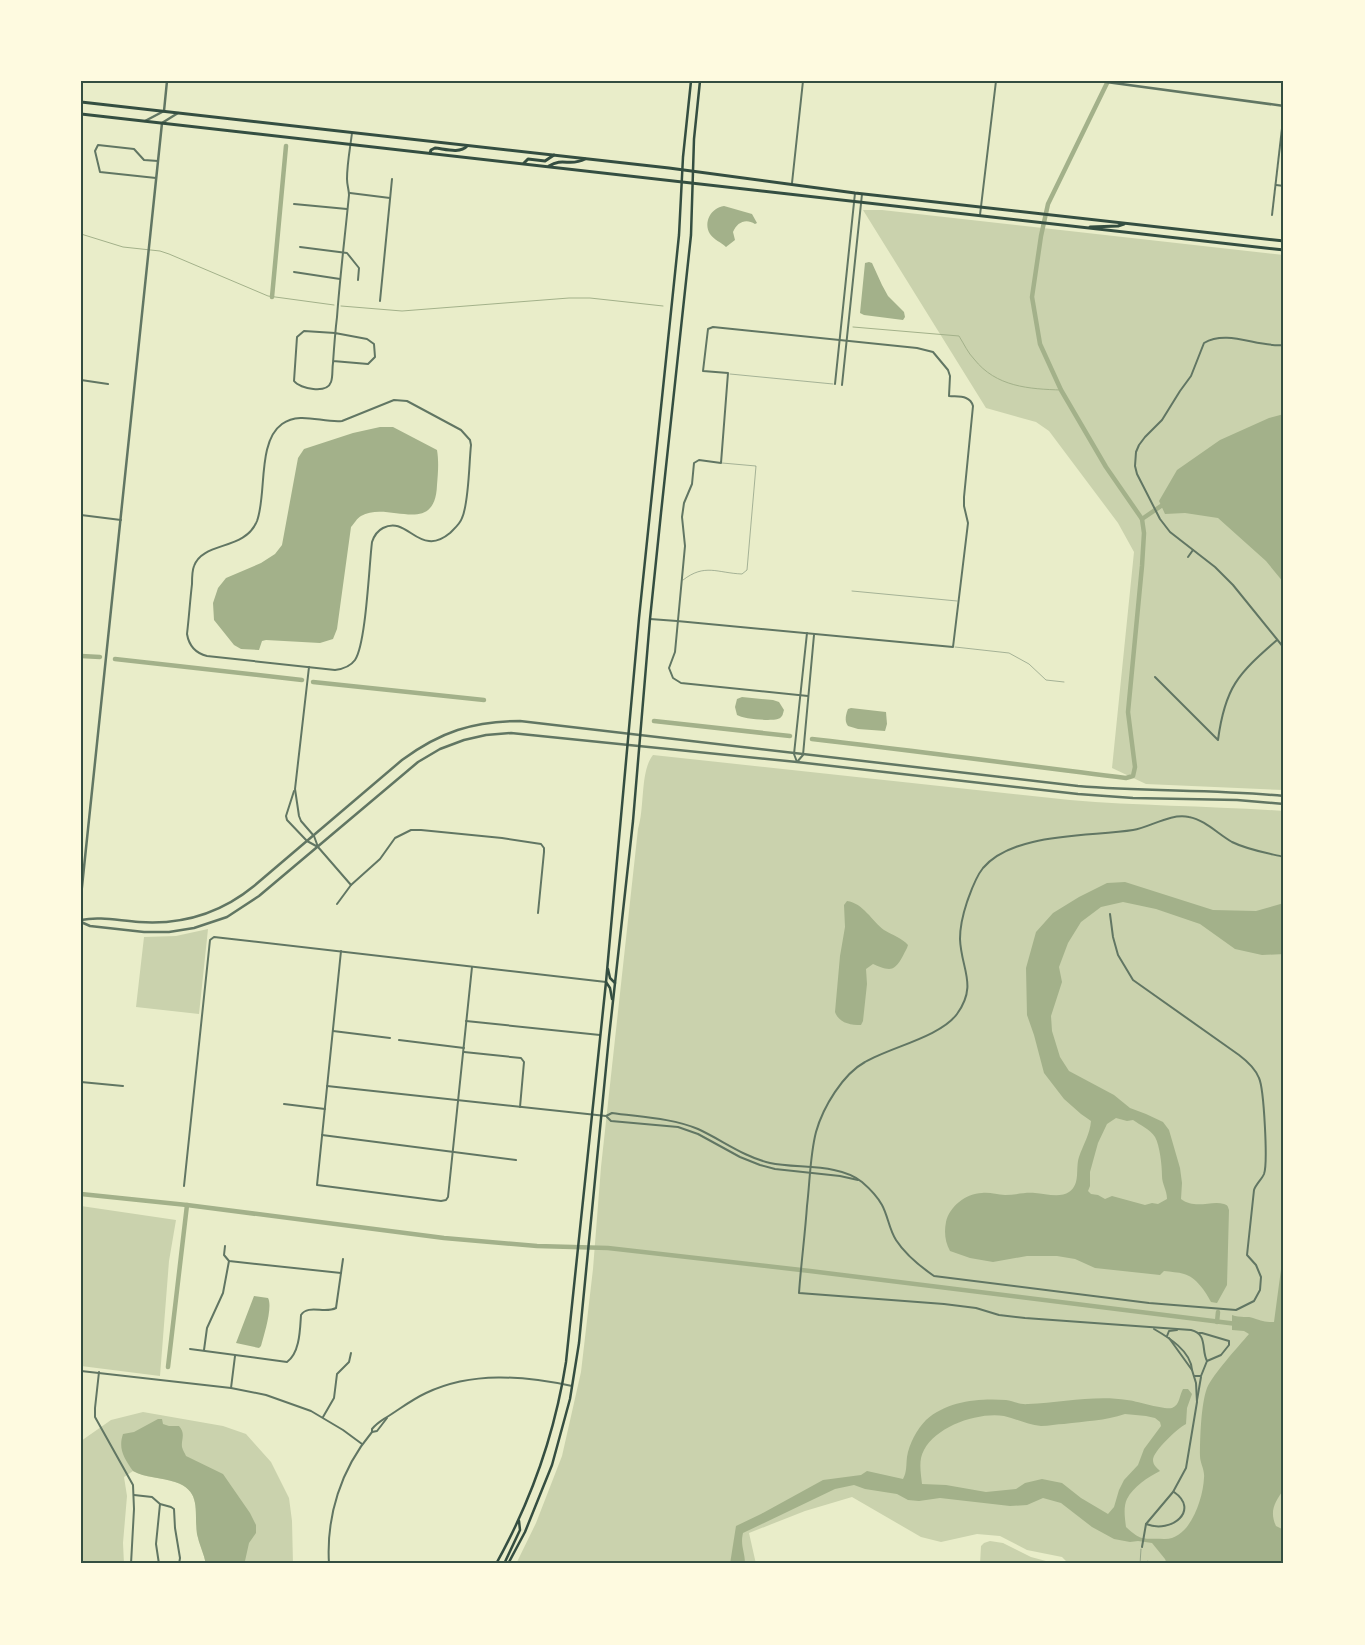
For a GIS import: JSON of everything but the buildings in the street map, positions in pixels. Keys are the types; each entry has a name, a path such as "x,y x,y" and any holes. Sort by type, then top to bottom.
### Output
{"main road":[{"path":"496,1564 519,1521 543,1459 563,1384 608,965 628,734 674,279 691,81"},
{"path":"508,1564 525,1532 547,1480 563,1428 579,1343 633,821 650,619 691,235 693,172 700,81"},
{"path":"81,102 683,170 982,208 1284,241"},
{"path":"81,114 1284,250"},
{"path":"430,153 435,148 464,150 467,145"},
{"path":"524,164 528,159 545,161 554,155"},
{"path":"548,167 557,161 577,163 586,159"},
{"path":"1087,228 1118,226 1126,223"},
{"path":"608,965 610,978 615,983"},
{"path":"606,982 610,988 613,1002"},
{"path":"504,1564 520,1530 519,1521"}],"street":[{"path":"144,121 164,111 167,81"},
{"path":"792,184 803,81"},
{"path":"980,216 996,81"},
{"path":"1099,81 1284,106"},
{"path":"1272,215 1284,111"},
{"path":"81,896 162,123 178,113"},
{"path":"333,361 368,364 373,360 375,354 374,344 370,340 335,333 301,332 297,337 293,378 298,386 323,389 331,383 335,333 340,278 343,252 346,209 349,193 347,180 352,132"},
{"path":"156,178 100,172 95,151 98,145 134,149 144,160 158,161"},
{"path":"380,301 392,179"},
{"path":"1276,185 1284,186"},
{"path":"349,193 390,198"},
{"path":"835,384 854,193"},
{"path":"842,385 862,194"},
{"path":"294,204 346,209"},
{"path":"300,247 347,253 359,268 358,280"},
{"path":"294,272 340,278"},
{"path":"650,619 677,621 807,633 953,647 968,524 964,498 973,406 968,398 949,396 950,376 948,370 933,352 917,348 846,340 710,327 707,330 703,371 728,374 721,463 699,460 694,463 692,484 684,502 682,517 685,546 677,621 675,652 669,668 670,674 677,682 808,696"},
{"path":"1284,345 1278,346 1249,340 1222,338 1204,343 1191,376 1162,420 1145,437 1136,452 1135,466 1137,474 1160,519 1170,532 1215,567 1233,585 1284,648"},
{"path":"81,380 108,384"},
{"path":"394,400 407,402 461,430 470,440 462,520 446,536 435,541 422,540 395,525 379,530 372,542 361,646 358,655 354,662 342,669 309,667 207,656 197,652 188,641 187,634 194,567 204,553 235,542 248,534 254,527 259,511 268,446 272,435 282,423 300,417 333,421 342,420 394,400"},
{"path":"81,515 120,520"},
{"path":"1188,557 1193,550"},
{"path":"797,762 794,754 807,633"},
{"path":"797,762 802,755 814,634"},
{"path":"1155,677 1218,740 1220,724 1229,694 1237,678 1249,664 1277,640"},
{"path":"309,667 295,789 301,821 314,836 318,846 352,885"},
{"path":"81,921 90,918 165,922 190,918 212,911 243,895 407,756 429,742 458,729 496,721 520,721 1078,786 1134,791 1284,796"},
{"path":"81,921 90,926 156,933 188,930 215,922 248,904 418,762 436,751 464,740 486,735 511,733 797,762 1104,797 1237,800 1284,804"},
{"path":"295,789 286,816 287,820 307,841 318,846"},
{"path":"1142,1547 1146,1524 1173,1492 1186,1468 1201,1376 1207,1361 1203,1340 1199,1334 1191,1330 1025,1318 1000,1315 976,1308 944,1304 799,1293 810,1173 816,1131 830,1100 846,1077 870,1059 931,1033 949,1023 963,1004 968,986 968,974 960,940 964,911 976,878 996,857 1033,842 1083,834 1134,830 1169,819 1187,816 1199,820 1232,842 1253,850 1284,857"},
{"path":"337,904 352,885 375,864 395,838 411,830 480,835 541,844 544,848 538,913"},
{"path":"327,1086 601,1116 612,1113 669,1121 697,1128 748,1156 770,1163 842,1172 860,1180 872,1191 882,1205 896,1240 925,1270 934,1276 1149,1303 1236,1310 1254,1301 1260,1290 1261,1277 1256,1265 1247,1255 1247,1245 1254,1190 1264,1174 1263,1092 1260,1079 1252,1067 1239,1055 1133,980 1118,955 1110,914"},
{"path":"184,1186 210,940 214,937 606,982"},
{"path":"341,951 317,1185 441,1201 446,1200 448,1197 472,966"},
{"path":"466,1021 600,1036"},
{"path":"333,1031 390,1038"},
{"path":"399,1040 464,1048"},
{"path":"463,1052 522,1058 524,1062 520,1107"},
{"path":"81,1082 123,1086"},
{"path":"284,1104 325,1110"},
{"path":"606,1116 611,1121 678,1127 698,1134 740,1157 775,1169 860,1180"},
{"path":"322,1135 516,1160"},
{"path":"723,1148 725,1143"},
{"path":"225,1246 224,1256 229,1261 341,1273"},
{"path":"190,1349 287,1362 291,1359 299,1338 301,1315 307,1309 330,1311 336,1308 343,1260"},
{"path":"204,1350 207,1328 223,1293 229,1261"},
{"path":"1152,1328 1168,1337 1185,1355 1191,1365 1196,1383 1197,1402"},
{"path":"1168,1337 1169,1331 1177,1330"},
{"path":"1199,1334 1202,1332 1224,1338 1229,1343 1227,1349 1221,1355 1207,1361"},
{"path":"323,1418 334,1398 337,1374 349,1362 351,1353"},
{"path":"231,1388 235,1356"},
{"path":"81,1371 231,1388 281,1399 323,1418 362,1444"},
{"path":"99,1372 95,1408 96,1417 131,1479 134,1495 131,1564"},
{"path":"1194,1376 1201,1376"},
{"path":"372,1432 377,1431 387,1418 406,1403 426,1392 460,1381 502,1377 572,1386"},
{"path":"329,1564 330,1528 334,1502 343,1477 355,1454 372,1432 372,1428 380,1420 387,1418"},
{"path":"1146,1524 1167,1527 1179,1520 1183,1504 1181,1498 1173,1492"},
{"path":"134,1495 152,1497 160,1504 171,1507 175,1512 179,1564"},
{"path":"159,1564 156,1544 160,1504"}],"lane":[{"path":"728,374 835,384"},
{"path":"681,581 693,572 703,569 742,574 747,570 756,466 721,463"},
{"path":"852,591 959,601"},
{"path":"953,647 1009,653 1029,664 1046,680 1064,682"},
{"path":"1140,1564 1142,1547"}],"shaded area":[{"path":"724,206 752,214 757,223 745,221 739,223 733,232 735,240 726,247 710,234 707,225 709,216 719,207"},
{"path":"863,210 882,210 1284,255 1284,790 1146,784 1112,768 1134,552 1118,523 1049,431 1036,422 986,408"},
{"path":"865,263 872,263 888,296 904,312 905,317 903,320 860,313"},
{"path":"1284,414 1284,583 1266,561 1218,518 1185,513 1165,514 1159,501 1177,470 1220,440 1269,418"},
{"path":"380,427 393,427 437,450 437,485 434,501 428,510 419,514 372,512 360,517 351,527 337,629 333,639 320,643 266,640 262,641 259,650 241,649 234,645 214,620 213,603 218,588 226,578 261,563 275,554 282,545 298,458 304,449 353,433"},
{"path":"742,697 773,700 779,702 784,710 780,718 777,719 746,718 737,715 735,707 737,699"},
{"path":"848,709 886,712 887,724 885,731 858,729 848,726 846,715"},
{"path":"653,755 1070,800 1284,811 1284,1564 1069,1564 1062,1557 1027,1550 1000,1536 977,1534 941,1542 921,1537 852,1497 805,1511 749,1533 756,1564 516,1564 536,1523 562,1456 581,1372 593,1269 601,1167 638,829 646,770"},
{"path":"1125,882 1213,910 1256,911 1284,903 1284,954 1262,955 1235,949 1200,924 1156,909 1123,902 1101,907 1081,922 1068,943 1059,967 1062,982 1051,1016 1052,1031 1060,1057 1069,1071 1114,1095 1130,1108 1163,1122 1169,1130 1180,1168 1182,1183 1181,1199 1192,1204 1219,1203 1225,1204 1228,1207 1227,1285 1217,1303 1211,1302 1193,1278 1182,1273 1164,1271 1160,1275 1095,1268 1075,1259 1057,1256 1027,1256 993,1262 970,1258 950,1251 946,1241 945,1229 948,1216 954,1206 970,1195 985,1193 1005,1195 1031,1193 1062,1195 1073,1189 1075,1185 1079,1157 1088,1135 1091,1121 1064,1099 1044,1073 1027,1015 1026,968 1036,932 1053,913 1107,883","holes":["1116,1118 1127,1121 1133,1120 1145,1127 1153,1134 1157,1141 1162,1179 1167,1199 1158,1204 1145,1205 1112,1196 1105,1199 1088,1191 1090,1172 1098,1143 1107,1124"]},
{"path":"847,901 858,905 884,930 900,938 908,945 895,967 889,969 873,964 866,969 867,984 861,1025 845,1023 839,1019 835,1012 840,956 845,927 844,905"},
{"path":"208,929 199,1014 136,1007 144,937 176,936"},
{"path":"81,1206 176,1220 169,1261 160,1376 81,1366"},
{"path":"1284,1247 1284,1489 1276,1502 1273,1516 1276,1526 1284,1530 1284,1564 1167,1564 1152,1543 1114,1539 1092,1527 1061,1503 1043,1498 1027,1505 1010,1506 940,1498 919,1501 908,1500 897,1494 865,1489 854,1485 835,1489 743,1533 742,1541 745,1564 730,1564 736,1526 823,1480 861,1475 867,1471 903,1479 910,1447 920,1428 934,1414 953,1405 974,1400 1006,1400 1025,1404 1102,1398 1127,1400 1157,1407 1172,1408 1177,1405 1183,1389 1188,1389 1192,1394 1187,1408 1186,1424 1166,1440 1154,1456 1155,1466 1160,1471 1137,1486 1127,1499 1125,1506 1126,1527 1136,1535 1147,1539 1173,1538 1188,1526 1201,1497 1204,1475 1200,1456 1201,1431 1203,1403 1207,1388 1220,1368 1249,1334 1244,1331 1232,1330 1232,1315 1274,1322","holes":["1125,1414 1155,1418 1160,1422 1161,1426 1144,1449 1138,1465 1124,1480 1114,1507 1108,1514 1081,1498 1062,1483 1042,1479 1025,1483 1016,1489 986,1492 946,1485 922,1484 920,1467 924,1450 938,1434 959,1422 994,1415 1041,1426 1102,1419"]},
{"path":"254,1296 268,1298 269,1302 267,1321 259,1348 236,1343"},
{"path":"143,1412 223,1426 246,1434 271,1462 289,1498 292,1521 293,1564 206,1564 197,1534 196,1510 193,1496 184,1486 175,1482 133,1471 124,1477 127,1496 123,1543 124,1564 81,1564 81,1441 111,1420"},
{"path":"158,1419 162,1419 163,1424 169,1426 179,1426 183,1436 182,1447 186,1456 223,1474 250,1513 256,1525 256,1533 249,1543 245,1561 241,1564 206,1564 197,1534 196,1510 193,1496 184,1486 175,1482 133,1471 127,1462 121,1444 123,1434 134,1432"},
{"path":"990,1541 1003,1543 1031,1557 1057,1564 980,1564 981,1546"}],"waterway":[{"path":"812,739 1126,778 1133,776 1135,767 1128,712 1142,566 1144,533 1142,519 1106,467 1061,390 1040,344 1032,297 1048,204 1108,81"},
{"path":"272,297 286,146"},
{"path":"81,234 123,247 160,251 268,296 334,305"},
{"path":"341,306 402,311 569,298 590,298 663,306"},
{"path":"853,327 959,336 972,357 992,376 1014,385 1037,389 1061,390"},
{"path":"1142,519 1161,506"},
{"path":"81,656 100,657"},
{"path":"115,659 302,680"},
{"path":"313,682 484,700"},
{"path":"654,721 790,736"},
{"path":"81,1194 187,1205 444,1238 537,1246 608,1248 1237,1324"},
{"path":"168,1367 187,1205"},
{"path":"1217,1322 1218,1312"}]}
